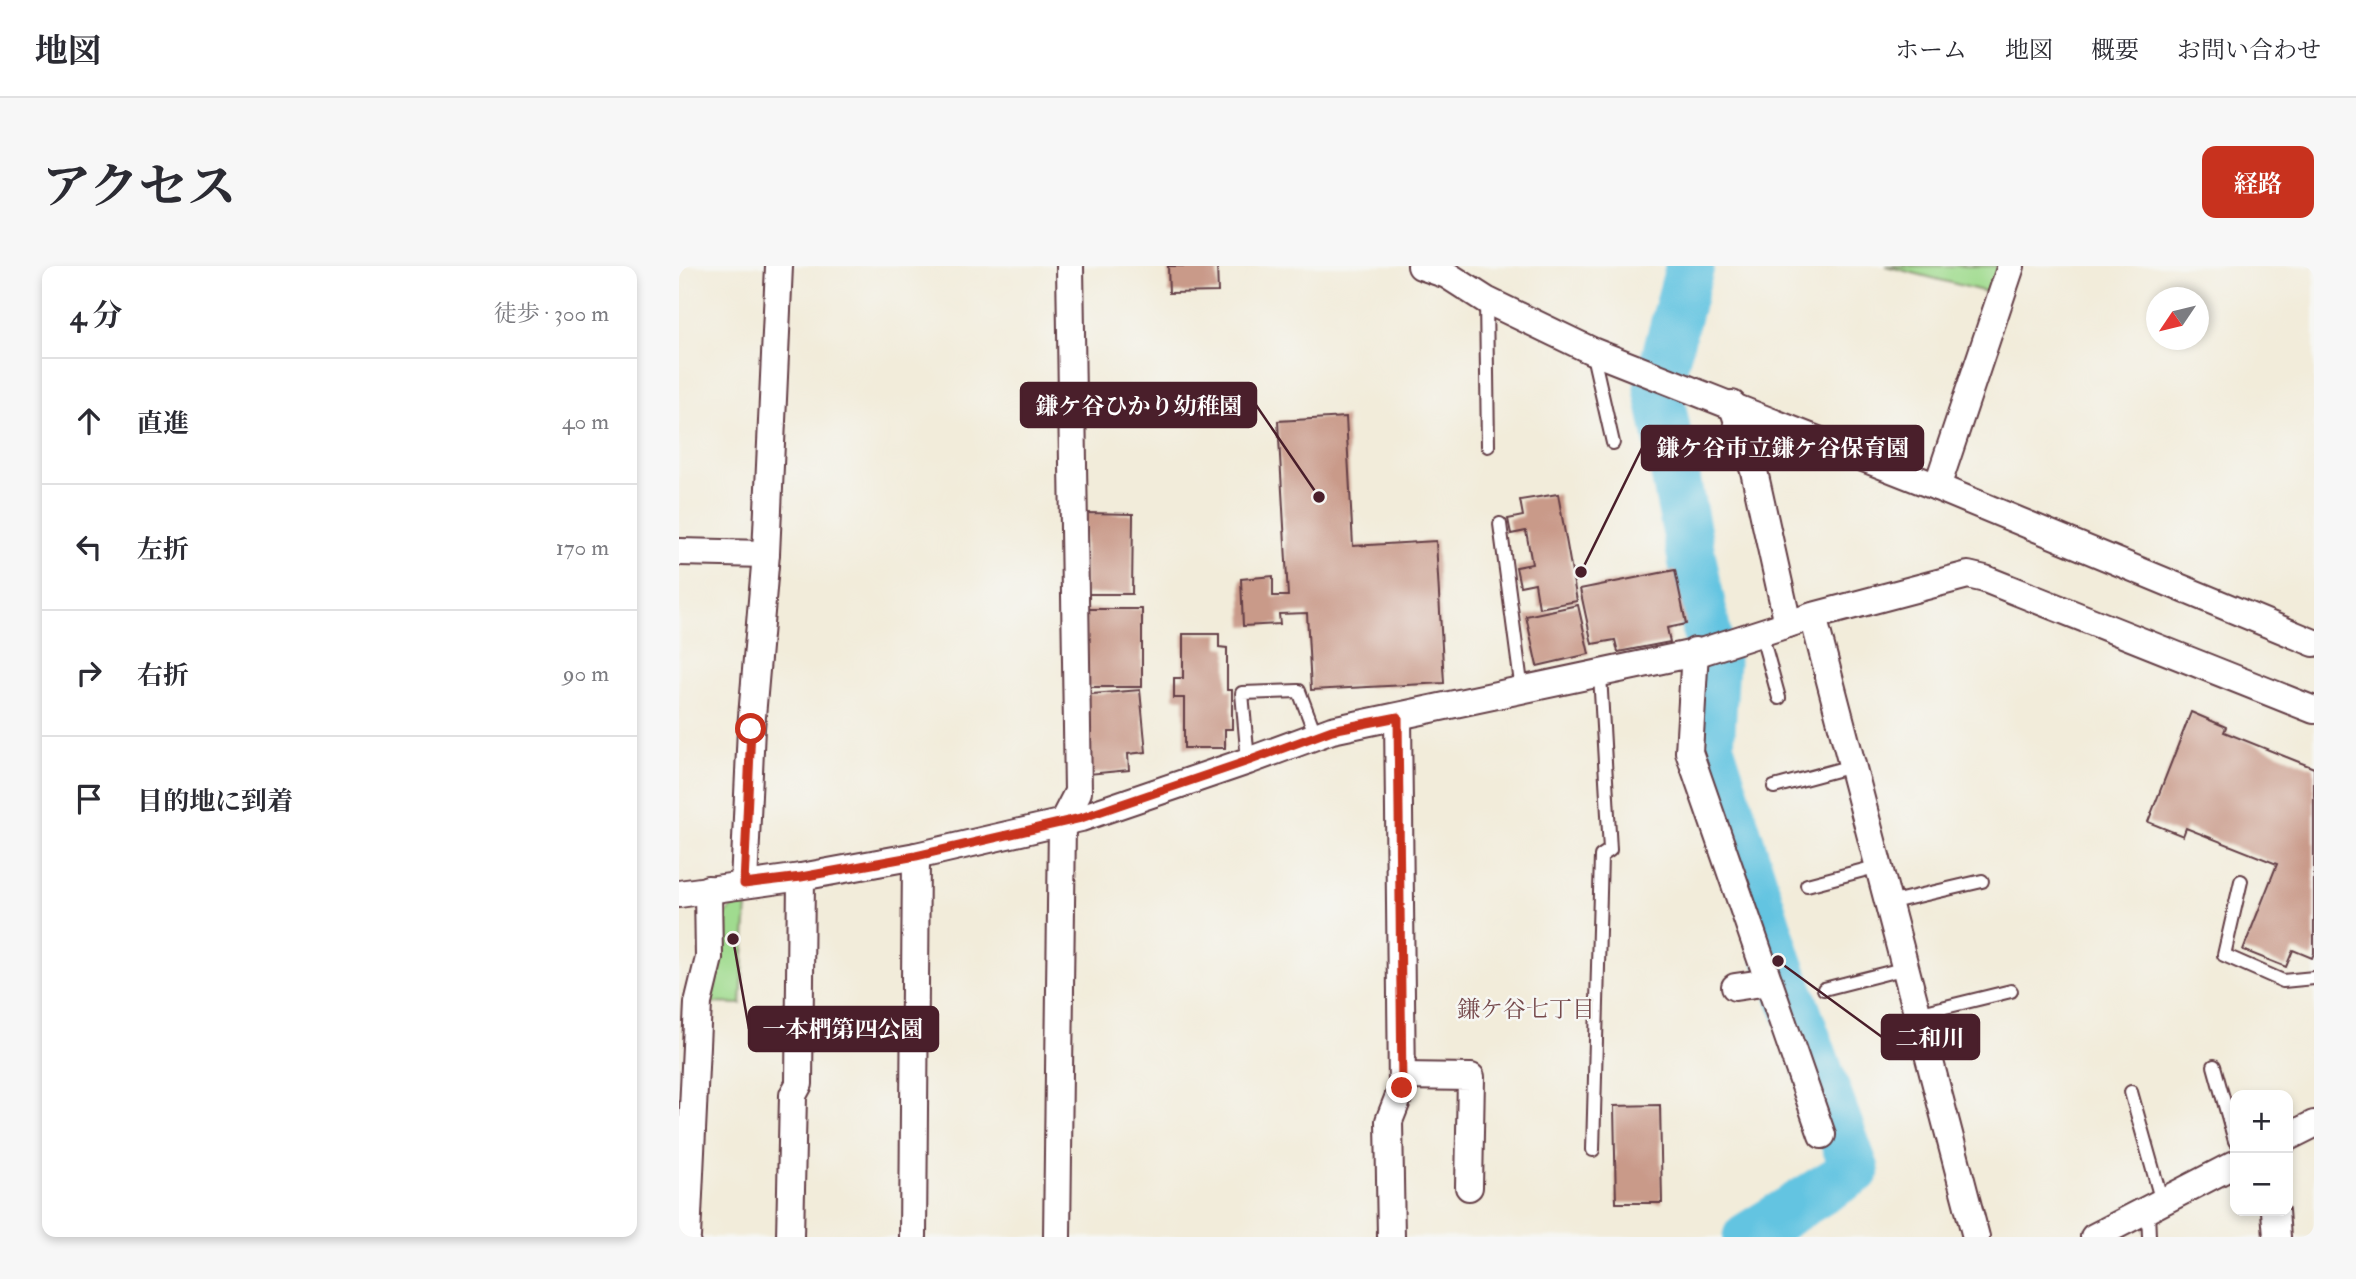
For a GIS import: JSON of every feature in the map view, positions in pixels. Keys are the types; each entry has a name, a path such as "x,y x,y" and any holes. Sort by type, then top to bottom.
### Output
{"street":[{"path":"744,884 751,729 766,554 779,266"},
{"path":"1057,1237 1062,823 1078,792 1070,266"},
{"path":"1421,266 1446,271 1486,300 1592,351 1937,486 2314,643"},
{"path":"1937,486 2011,266"},
{"path":"1732,404 1801,620 1852,766 1976,1237"},
{"path":"679,552 766,554"},
{"path":"679,894 801,877 916,856 1062,823 1332,730 1523,691 1706,649 1968,575 1998,584 2314,710"},
{"path":"1706,649 1689,752 1822,1135"},
{"path":"1391,1237 1389,1121 1402,1088 1398,717"},
{"path":"913,1237 916,856"},
{"path":"790,1237 793,1095 799,1084 801,877"},
{"path":"687,1237 698,1003 709,958 708,889"},
{"path":"1735,987 1769,982"},
{"path":"1402,1076 1471,1077 1469,1187"},
{"path":"2293,1134 2314,1124"},
{"path":"2094,1237 2153,1217 2230,1167"},
{"path":"2275,1216 2277,1237"}],"lane":[{"path":"1486,300 1488,446"},
{"path":"1592,351 1613,443"},
{"path":"1500,524 1523,691"},
{"path":"1761,633 1779,698"},
{"path":"1593,1150 1601,856 1610,850 1600,674"},
{"path":"1248,761 1242,693 1299,691 1316,736"},
{"path":"1774,787 1852,766"},
{"path":"1807,886 1879,866"},
{"path":"1888,903 1982,881"},
{"path":"2241,881 2224,955 2283,981 2314,978"},
{"path":"1824,989 1906,968"},
{"path":"1917,1014 2011,990"},
{"path":"2214,1066 2230,1123"},
{"path":"2131,1092 2153,1217"}],"green space":[{"path":"1886,266 2003,266 1994,294"},
{"path":"734,905 747,905 741,1004 711,1003 720,959 722,918"}],"building":[{"path":"1168,266 1217,266 1218,292 1169,293"},
{"path":"1346,417 1353,546 1436,541 1444,683 1311,690 1307,613 1279,614 1280,624 1243,626 1241,579 1273,576 1273,596 1288,596 1278,421"},
{"path":"1558,494 1577,601 1539,608 1535,583 1520,586 1516,567 1532,564 1526,531 1511,534 1508,519 1523,516 1520,500"},
{"path":"1085,513 1133,514 1132,594 1084,594"},
{"path":"1675,570 1686,624 1667,628 1670,642 1618,652 1615,640 1592,644 1580,589"},
{"path":"1578,605 1589,654 1537,666 1526,616"},
{"path":"1085,609 1142,609 1142,687 1085,687"},
{"path":"1183,634 1219,634 1219,647 1227,648 1227,690 1232,690 1232,729 1225,729 1225,748 1184,748 1184,698 1174,698 1174,678 1183,678"},
{"path":"1140,690 1146,752 1128,754 1129,770 1089,774 1081,695"},
{"path":"2191,712 2226,727 2224,732 2314,768 2312,958 2293,950 2286,967 2243,950 2277,864 2186,828 2183,836 2148,822"},
{"path":"1660,1105 1662,1203 1616,1203 1614,1106"}],"waterway":[{"path":"1662,371 1690,266"},
{"path":"1658,389 1707,634"},
{"path":"1715,661 1710,748 1778,961 1855,1170 1747,1237"}],"place":[{"name":"鎌ケ谷ひかり幼稚園","path":"1319,497"},
{"name":"鎌ケ谷市立鎌ケ谷保育園","path":"1581,572"},
{"name":"一本椚第四公園","path":"733,939"},
{"name":"二和川","path":"1778,961"}],"district":[{"name":"鎌ケ谷七丁目","path":"1526,1009"}],"route":[{"path":"751,729 744,884 801,877 916,856 1081,818 1332,730 1398,717 1402,1088"}]}
